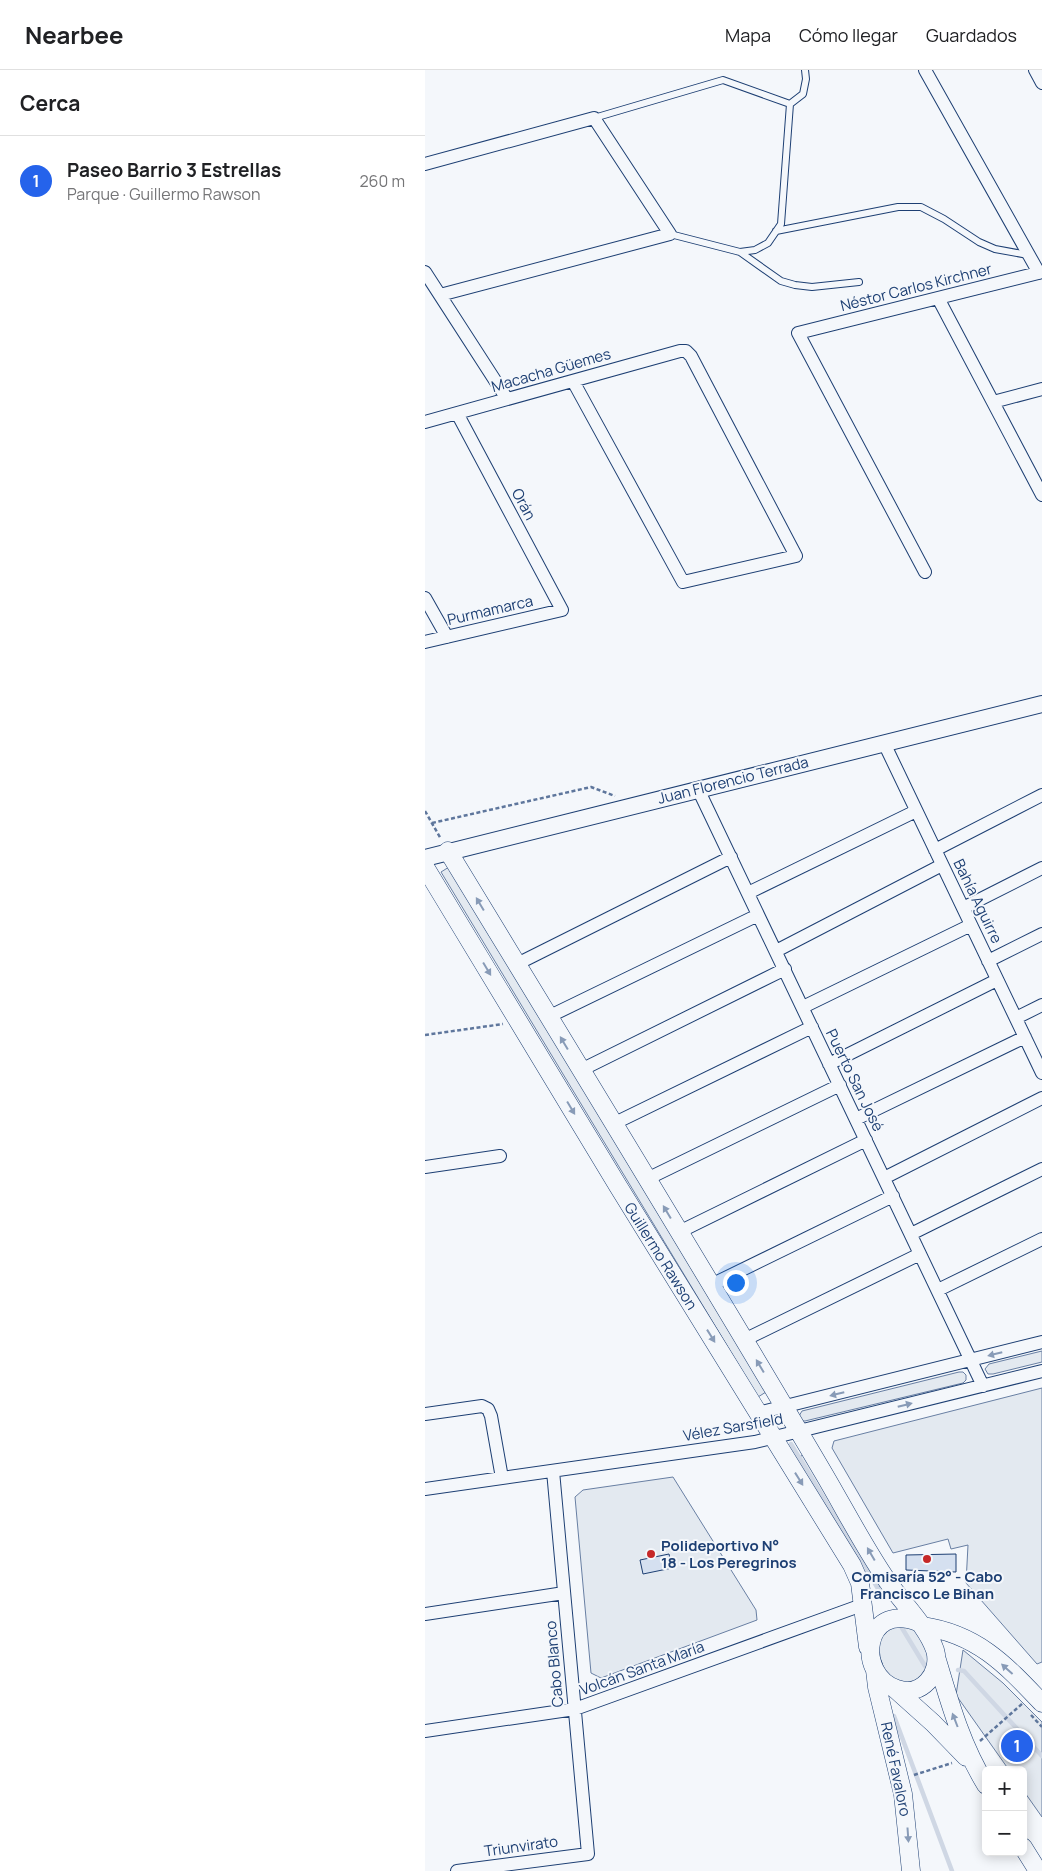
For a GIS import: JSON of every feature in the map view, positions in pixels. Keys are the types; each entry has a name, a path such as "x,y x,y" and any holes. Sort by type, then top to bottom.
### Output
{"main road":[{"name":"Guillermo Rawson","path":"448,851 785,1407 883,1575 920,1624"},
{"name":"Guillermo Rawson","path":"425,867 852,1565 860,1583 872,1661"},
{"path":"982,1781 965,1765 933,1723 884,1681 872,1661 871,1639 874,1633 881,1625 901,1618 962,1637 987,1651 1042,1703"},
{"path":"920,1624 933,1645 953,1714 965,1765"},
{"path":"893,1688 905,1691 922,1686 933,1674 936,1657"},
{"name":"René Favaloro","path":"872,1661 903,1794 911,1871"},
{"path":"1027,1854 1037,1871"}],"street":[{"path":"925,70 1028,255 1040,273"},
{"path":"1035,70 1042,83"},
{"path":"425,164 593,118 670,234 440,295"},
{"path":"425,272 507,399"},
{"name":"Néstor Carlos Kirchner","path":"925,572 798,333 1040,273"},
{"path":"938,298 1042,495"},
{"name":"Macacha Güemes","path":"425,422 680,351 686,351 691,356 796,556 683,582 573,381"},
{"path":"993,402 1042,388"},
{"name":"Orán","path":"457,413 562,610"},
{"path":"425,598 447,637"},
{"name":"Purmamarca","path":"425,642 562,610"},
{"name":"Juan Florencio Terrada","path":"425,858 1042,704"},
{"name":"Bahía Aguirre","path":"884,743 1042,1073"},
{"name":"Puerto San José","path":"698,789 983,1386"},
{"path":"935,850 1042,795"},
{"path":"748,893 916,811"},
{"path":"517,964 731,857"},
{"path":"776,951 942,864"},
{"path":"963,908 1042,868"},
{"path":"549,1017 758,915"},
{"path":"803,1008 971,925"},
{"path":"988,961 1042,934"},
{"path":"581,1070 785,969"},
{"path":"829,1064 997,980"},
{"path":"1016,1018 1042,1006"},
{"path":"613,1124 812,1027"},
{"path":"856,1119 1025,1037"},
{"path":"647,1179 840,1085"},
{"path":"884,1178 1042,1098"},
{"path":"679,1232 866,1140"},
{"path":"425,1167 500,1156"},
{"path":"911,1234 1042,1169"},
{"path":"711,1285 893,1196"},
{"path":"938,1290 1042,1240"},
{"path":"744,1340 920,1254"},
{"name":"Vélez Sarsfield","path":"758,1413 1042,1342"},
{"name":"Vélez Sarsfield","path":"425,1489 773,1438 1042,1371"},
{"path":"425,1414 482,1406 488,1409 491,1416 501,1478"},
{"name":"Cabo Blanco","path":"553,1471 588,1854"},
{"path":"425,1614 564,1593"},
{"name":"Volcán Santa María","path":"425,1731 575,1709 862,1605"},
{"name":"Triunvirato","path":"457,1871 588,1854"}],"lane":[{"path":"740,252 755,250 768,243 781,224 790,104 803,94 806,78 805,70"},
{"path":"593,118 723,80 790,104"},
{"path":"776,231 898,207 921,207 945,219 979,242 995,249 1028,255"},
{"path":"670,234 740,252 781,281 795,285 812,287 859,282"}],"path":[{"path":"432,824 591,787 637,804"},
{"path":"425,811 448,851"},
{"path":"425,1035 519,1022"},
{"path":"979,1742 1011,1713"},
{"path":"912,1776 951,1763 965,1765"}],"shaded area":[{"path":"449,867 766,1392 758,1397 441,872"},
{"path":"1042,1351 1042,1362 993,1374 988,1374 985,1369 989,1364"},
{"path":"963,1372 966,1375 966,1380 963,1383 805,1421 802,1421 799,1416 802,1411"},
{"path":"1042,1388 1042,1662 1037,1664 966,1583 968,1545 951,1549 948,1539 893,1553 832,1448 834,1441"},
{"path":"805,1454 883,1583 880,1587 876,1586 799,1457"},
{"name":"Polideportivo N° 18 - Los Peregrinos","path":"673,1477 756,1610 757,1620 601,1678 591,1673 575,1497 583,1490"},
{"path":"891,1625 913,1628 929,1650 926,1674 911,1685 887,1676 875,1645"},
{"path":"963,1650 1003,1683 1042,1722 1042,1817 1027,1796 1027,1766 1006,1766 956,1695"}],"building":[{"path":"669,1554 672,1568 643,1574 640,1560"},
{"path":"956,1554 956,1572 906,1570 906,1555"}],"waterway":[{"path":"791,1444 883,1597"},
{"path":"902,1628 925,1666 930,1666"},
{"path":"958,1670 964,1671 1042,1756"},
{"path":"894,1716 952,1871"}],"place":[{"name":"Polideportivo N° 18 - Los Peregrinos","path":"651,1554"},
{"name":"Comisaría 52° - Cabo Francisco Le Bihan","path":"927,1559"},
{"name":"Paseo Barrio 3 Estrellas","path":"1017,1746"}]}
